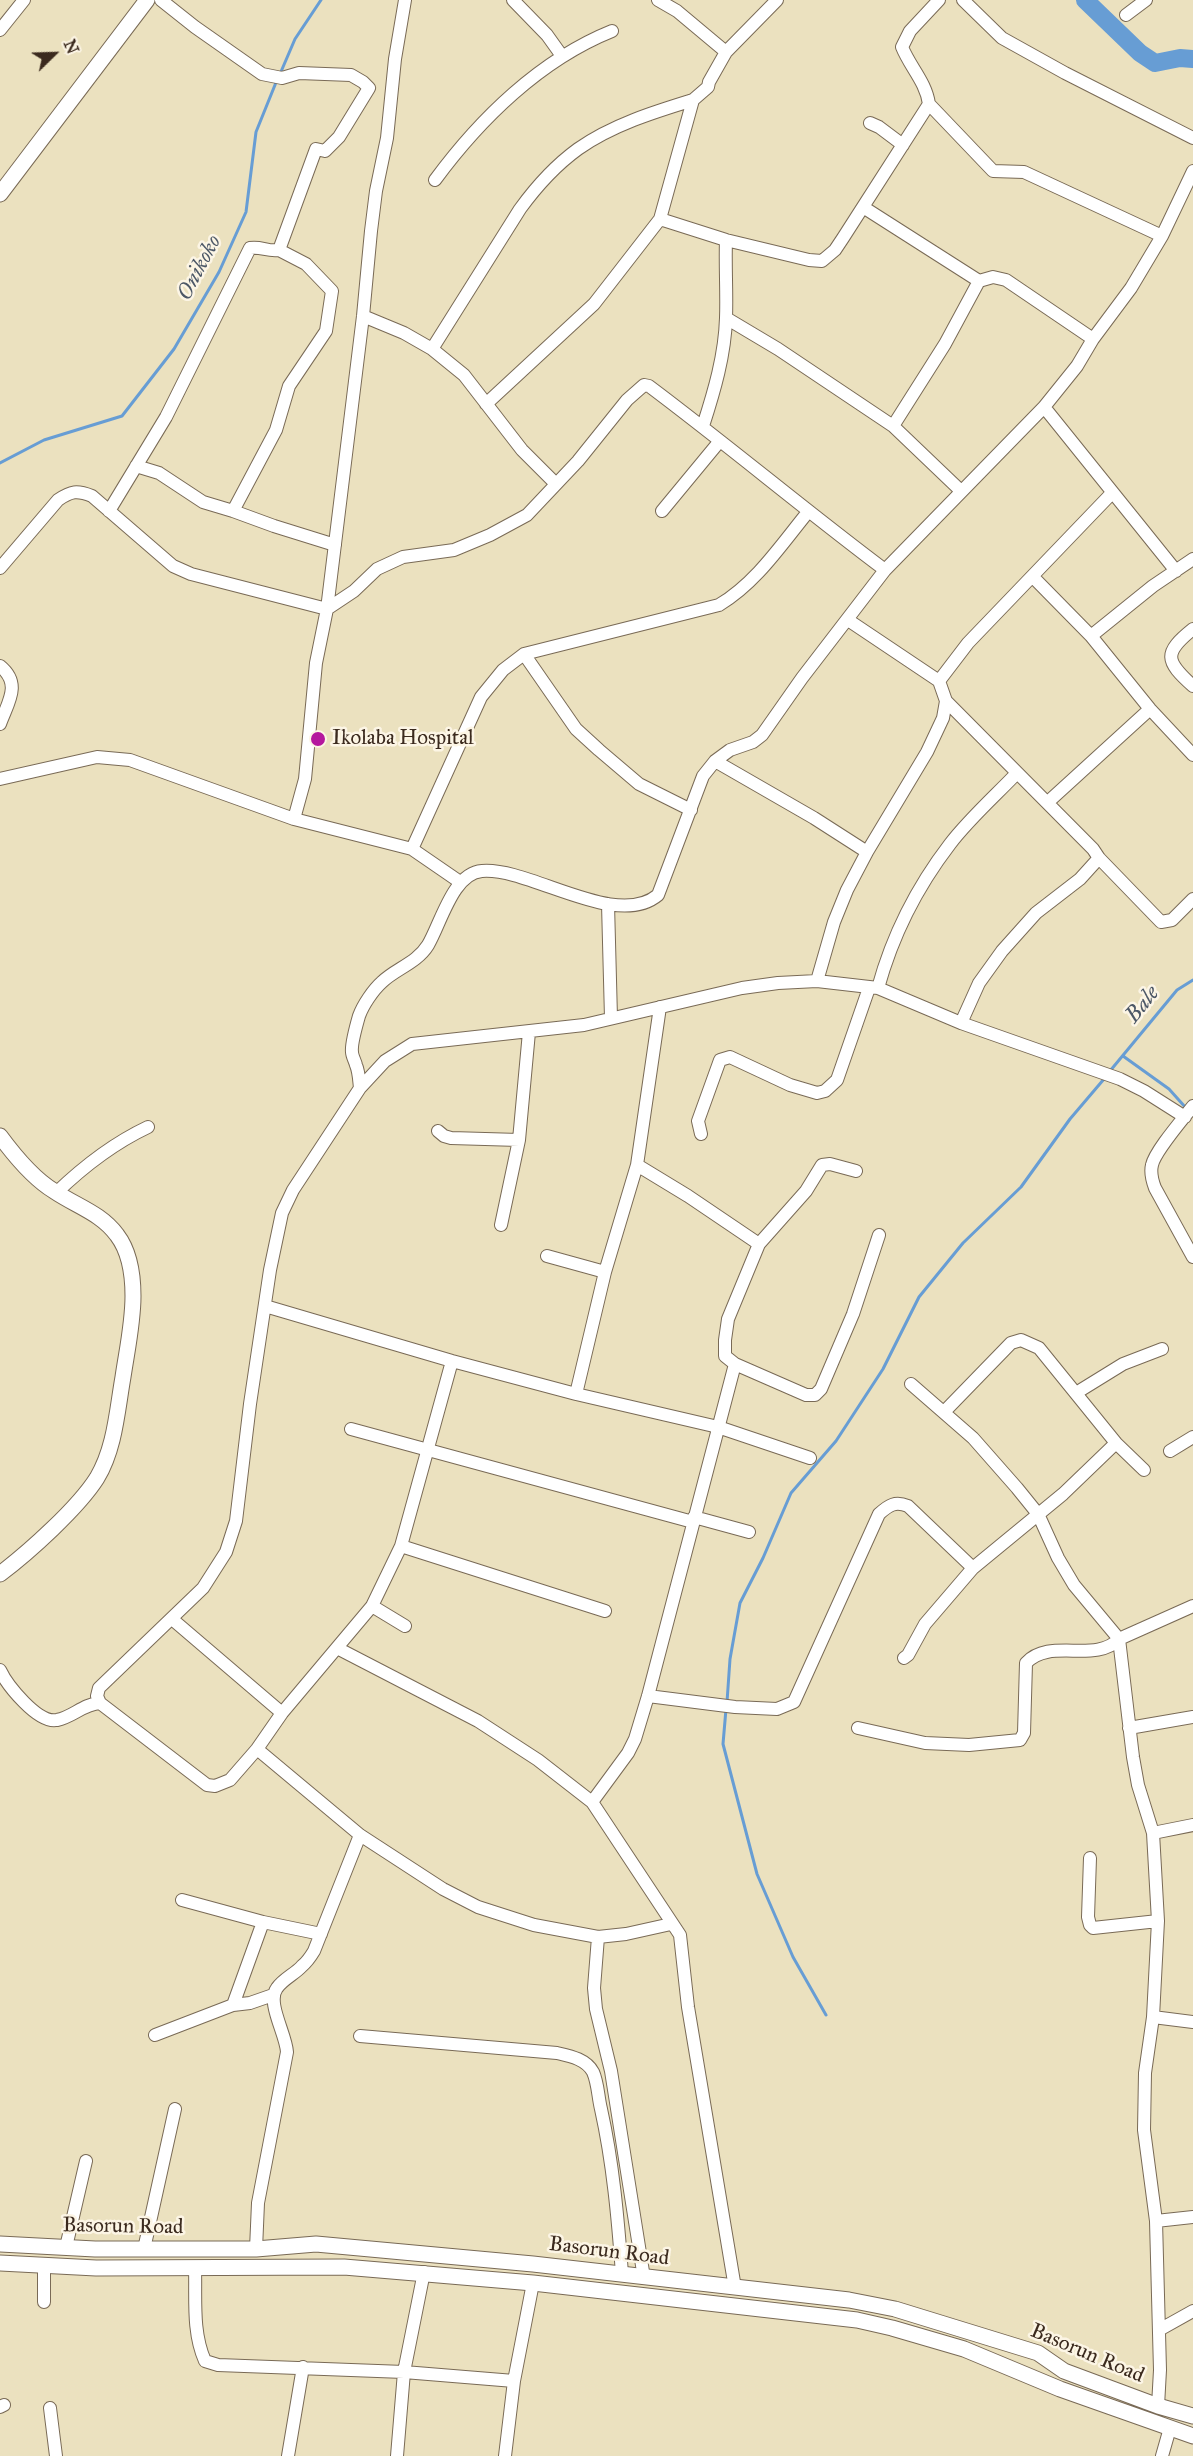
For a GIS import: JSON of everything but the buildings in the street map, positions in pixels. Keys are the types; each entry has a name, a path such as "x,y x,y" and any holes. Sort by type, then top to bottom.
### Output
{"main road":[{"path":"0,194 147,0"},
{"path":"0,1136 56,1193 105,1221 125,1246 133,1295 125,1364 113,1435 106,1459 97,1478 77,1503 42,1538 0,1574"},
{"name":"Basorun Road","path":"0,2244 95,2250 256,2248 316,2244 622,2274 849,2300 895,2309 1038,2353 1064,2370 1158,2406 1193,2416"},
{"path":"95,2250 96,2268"},
{"name":"Basorun Road","path":"0,2263 96,2268 344,2266 533,2283 857,2320 964,2349 1060,2388 1193,2436"}],"street":[{"path":"0,30 24,0"},
{"path":"162,0 195,27 262,74 282,78 299,73 351,75 369,88 339,137 325,151 316,149 279,250"},
{"path":"294,819 305,779 316,663 327,609 374,211 387,138 395,59 405,0"},
{"path":"513,0 547,35 562,56"},
{"path":"658,0 677,11 726,52"},
{"path":"432,349 520,209 558,166 579,148 600,137 643,116 693,100 708,87 726,52 777,0"},
{"path":"939,0 910,31 902,47 908,63 921,80 929,104 993,171 1024,172 1162,236"},
{"path":"963,0 1002,38 1065,74 1193,138"},
{"path":"1126,15 1146,0"},
{"path":"435,180 478,127 521,88 562,56 612,31"},
{"path":"486,404 594,304 660,219 693,100"},
{"path":"660,219 726,240 809,260 822,261 835,250 929,104"},
{"path":"870,123 903,145"},
{"path":"360,1088 352,1052 359,1015 382,981 404,968 427,947 460,882 480,870 501,872 608,904 645,903 658,895 703,776 715,761 730,750 753,742 762,735 802,678 885,570 1044,407 1077,366 1093,339 1131,288 1162,236 1193,171"},
{"path":"863,207 979,281"},
{"path":"703,426 715,386 723,347 726,318 726,240"},
{"path":"110,511 166,417 250,248 255,247 269,252 279,250 306,264 332,291 326,331 289,386 276,430 233,511"},
{"path":"893,426 945,344 979,281 993,277 1006,280 1093,339"},
{"path":"363,316 404,333 432,349 464,375 522,450 556,484"},
{"path":"726,318 778,349 893,426 961,491"},
{"path":"0,568 58,500 69,492 76,491 92,496 173,566 191,574 327,609 354,591 377,569 403,557 454,550 507,526 527,514 578,461 627,400 644,385 649,386 703,426 719,442 885,570"},
{"path":"1044,407 1176,571"},
{"path":"662,511 719,442"},
{"path":"136,466 159,472 203,502 335,544"},
{"path":"939,681 968,643 1112,493"},
{"path":"412,849 481,697 503,670 524,654 719,605 737,594 755,576 808,512"},
{"path":"1091,636 1153,586 1193,559"},
{"path":"1033,577 1091,636 1150,709 1193,755"},
{"path":"848,620 939,681 946,701 1048,802 1161,922 1172,920 1193,898"},
{"path":"1193,629 1173,645 1171,650 1176,669 1193,686"},
{"path":"524,654 576,729 639,784 691,810"},
{"path":"0,666 11,678 13,686 0,724"},
{"path":"817,981 834,922 867,852 927,752 943,718 946,701"},
{"path":"1048,802 1150,709"},
{"path":"0,779 97,757 130,760 294,819 412,849 460,882"},
{"path":"715,761 814,818 867,852"},
{"path":"701,1134 698,1121 720,1060 725,1057 730,1057 790,1085 817,1093 832,1086 837,1080 902,921 933,868 951,842 1017,773"},
{"path":"961,1023 978,983 1002,951 1036,913 1073,886 1099,858"},
{"path":"608,904 611,1018"},
{"path":"452,1361 401,1546 372,1606 282,1713 257,1749 224,1785 207,1785 100,1703 97,1696 99,1688 203,1588 225,1552 236,1521 270,1270 282,1213 293,1190 360,1088 385,1060 412,1044 466,1036 529,1032 584,1025 742,987 778,982 817,981 873,988 961,1023 1119,1080 1189,1111 1152,1164 1151,1177 1193,1257"},
{"path":"576,1394 605,1272 637,1165 660,1006"},
{"path":"501,1225 519,1140 529,1032"},
{"path":"56,1193 81,1168 109,1148 147,1127"},
{"path":"438,1131 444,1137 451,1138 519,1140"},
{"path":"856,1171 830,1164 822,1165 806,1191 759,1244 728,1319 724,1340 725,1356 735,1364 806,1395 815,1395 821,1389 853,1314 879,1235"},
{"path":"637,1165 759,1244"},
{"path":"547,1256 605,1272"},
{"path":"265,1306 452,1361 576,1394 718,1427 810,1458"},
{"path":"944,1412 1011,1343 1021,1340 1039,1348 1116,1443 1144,1470"},
{"path":"1076,1393 1124,1364 1162,1349"},
{"path":"592,1802 628,1753 648,1696 735,1364"},
{"path":"911,1384 973,1438 1038,1514 1058,1558 1074,1585 1119,1639 1138,1785 1153,1833 1158,1921 1153,2017 1145,2073 1144,2130 1156,2221 1159,2330 1158,2406"},
{"path":"351,1430 694,1520 749,1532"},
{"path":"1170,1451 1193,1437"},
{"path":"904,1658 925,1624 973,1568 1063,1494 1116,1443"},
{"path":"648,1696 735,1707 777,1709 794,1701 879,1514 889,1505 899,1503 908,1506 973,1568"},
{"path":"401,1546 605,1611"},
{"path":"858,1728 925,1743 969,1745 1020,1740 1024,1733 1026,1663 1031,1658 1048,1652 1102,1650 1119,1639 1193,1605"},
{"path":"372,1606 405,1626"},
{"path":"172,1619 282,1713"},
{"path":"337,1648 478,1721 538,1760 592,1802 671,1924 682,1942 688,2007 735,2288"},
{"path":"0,1670 12,1691 27,1705 52,1721 69,1716 84,1706 100,1703"},
{"path":"1130,1728 1193,1717"},
{"path":"257,1749 360,1835 443,1889 478,1907 534,1925 598,1937 626,1934 671,1924"},
{"path":"1153,1833 1193,1825"},
{"path":"256,2248 258,2203 286,2052 286,2042 274,2008 273,1995 277,1987 302,1966 314,1951 360,1835"},
{"path":"1090,1858 1088,1917 1093,1928 1158,1921"},
{"path":"182,1900 263,1922 321,1934"},
{"path":"233,2005 263,1922"},
{"path":"598,1937 594,1988 596,2009 611,2071 644,2278"},
{"path":"154,2035 233,2005 250,2003 273,1995"},
{"path":"1153,2017 1193,2022"},
{"path":"360,2036 557,2053 586,2063 593,2073 605,2126 619,2220 622,2274"},
{"path":"144,2249 176,2109"},
{"path":"66,2247 86,2161"},
{"path":"1156,2221 1193,2217"},
{"path":"44,2267 44,2302"},
{"path":"195,2268 197,2333 205,2361 218,2365 404,2372 514,2381"},
{"path":"397,2456 404,2372 424,2272"},
{"path":"505,2456 514,2381 533,2283"},
{"path":"1159,2330 1193,2312"},
{"path":"288,2456 303,2367"},
{"path":"50,2408 56,2456"},
{"path":"1162,2456 1170,2428"}],"waterway":[{"name":"Onikoko","path":"280,74 295,39 321,0"},
{"path":"1085,0 1140,53 1155,63 1180,58 1193,59"},
{"name":"Onikoko","path":"0,463 44,440 122,416 174,349 219,272 246,212 256,132 277,80"},
{"name":"Bale","path":"1110,1071 1177,990 1193,980"},
{"path":"1123,1056 1169,1089 1186,1108"},
{"path":"727,1702 730,1659 740,1603 763,1558 791,1493 836,1441 883,1369 919,1297 963,1243 1021,1187 1070,1119 1104,1079"},
{"path":"726,1709 723,1744 757,1874 793,1957 826,2015"}],"place":[{"name":"Ikolaba Hospital","path":"318,739"}]}
